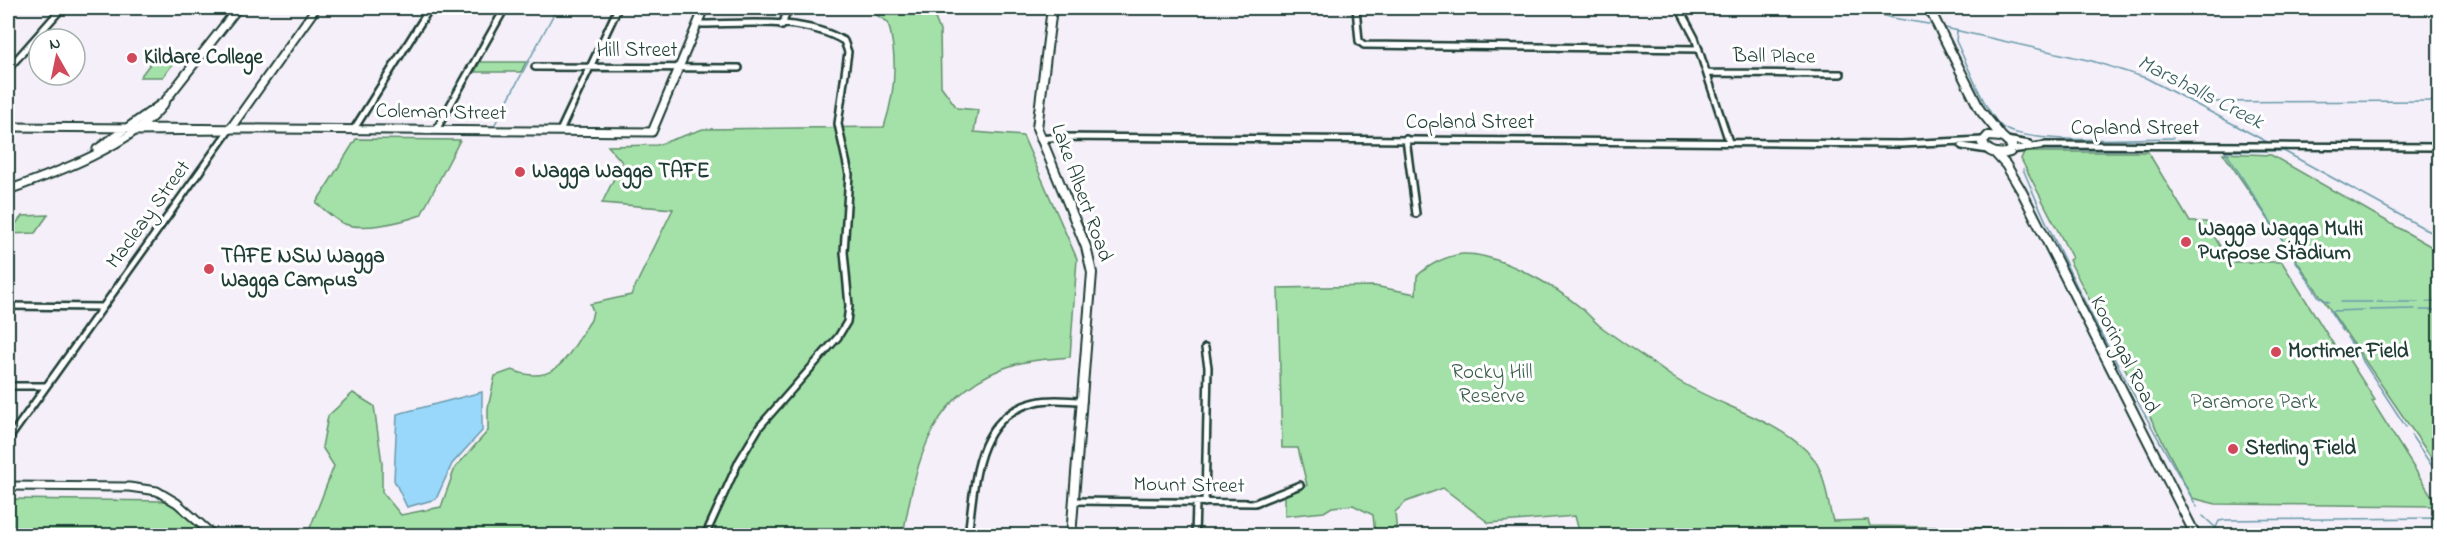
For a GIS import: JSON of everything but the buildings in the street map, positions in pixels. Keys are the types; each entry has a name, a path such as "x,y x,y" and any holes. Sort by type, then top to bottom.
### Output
{"main road":[{"name":"Lake Albert Road","path":"1052,8 1036,117 1040,139 1090,260 1092,287 1071,536"},
{"path":"1929,8 1980,110 1985,129 1983,138 2004,139"},
{"path":"1980,110 2004,139"},
{"name":"Kooringal Road","path":"1983,138 1984,146 2006,165 2021,190"},
{"name":"Kooringal Road","path":"2004,139 2011,151 2011,168 2021,190 2196,536"},
{"path":"1992,152 2011,151"}],"street":[{"path":"8,69 62,8"},
{"path":"8,190 44,177 131,129 165,102 238,8"},
{"name":"Macleay Street","path":"8,440 315,8"},
{"path":"354,129 430,8"},
{"path":"436,130 505,8"},
{"path":"560,131 618,8"},
{"path":"679,68 704,8"},
{"path":"782,26 788,8"},
{"path":"1356,8 1359,41 1367,45 1699,49"},
{"path":"1679,8 1688,21 1708,73 1729,142"},
{"path":"2434,8 2439,14"},
{"path":"697,24 782,26 825,32 844,41 848,58 838,131 849,174 844,252 849,306 847,322 838,337 781,399 760,426 739,461 705,536"},
{"name":"Hill Street","path":"535,67 740,68"},
{"name":"Coleman Street","path":"141,126 230,129 652,132 679,68"},
{"name":"Ball Place","path":"1708,73 1841,74"},
{"path":"131,129 141,126 163,108 165,102"},
{"name":"Coleman Street","path":"8,127 219,132 230,129"},
{"name":"Coleman Street","path":"92,128 122,131 131,129"},
{"path":"97,149 122,131"},
{"name":"Copland Street","path":"1040,139 1059,137 1407,139 1901,144 1959,145 1992,152"},
{"name":"Copland Street","path":"1901,144 1962,143 1983,138"},
{"path":"1407,139 1416,214"},
{"name":"Copland Street","path":"2004,139 2046,145 2439,147"},
{"name":"Copland Street","path":"2011,151 2046,145"},
{"path":"8,306 103,307"},
{"path":"1205,348 1208,367 1206,503"},
{"path":"8,386 45,386"},
{"path":"968,536 981,450 990,430 1006,415 1027,404 1049,400 1083,401"},
{"name":"Mount Street","path":"1074,501 1259,502 1300,485"},
{"path":"9,486 129,487 157,490 177,503 214,536"},
{"path":"1195,536 1196,503"}],"green space":[{"path":"853,8 931,8 940,31 941,86 957,108 978,110 974,132 1023,136 1077,259 1070,357 1016,364 987,375 964,390 933,430 922,454 903,535 307,536 334,466 322,447 328,416 353,393 374,406 382,463 382,492 401,515 441,507 455,468 488,431 488,408 495,376 512,370 528,375 541,375 551,371 568,355 591,320 593,311 590,304 631,295 673,209 602,203 622,162 608,146 657,145 703,129 884,127 891,100 894,74 893,49 888,22 870,11"},
{"path":"158,53 181,53 163,77 140,77"},
{"path":"480,62 526,62 521,72 475,72"},
{"path":"356,139 460,140 421,215 393,223 360,227 342,223 316,203"},
{"name":"Paramore Park","path":"2024,152 2148,152 2190,222 2206,222 2229,262 2282,262 2340,355 2346,355 2375,400 2372,401 2438,506 2216,504 2192,498 2069,260 2072,258 2021,159"},
{"path":"2223,153 2271,155 2439,251 2439,469"},
{"path":"48,215 35,233 8,234 22,216"},
{"name":"Rocky Hill Reserve","path":"1462,254 1491,258 1540,280 1569,298 1600,326 1671,376 1760,420 1794,440 1809,453 1819,468 1833,521 1868,520 1870,526 2182,531 2184,535 1580,535 1575,516 1489,523 1443,488 1406,502 1395,512 1397,535 1375,535 1373,515 1353,505 1332,507 1324,512 1285,516 1285,495 1307,485 1298,448 1282,448 1278,288 1374,286 1416,294 1417,276 1443,259"},
{"path":"8,499 169,501 206,535 8,536"}],"water":[{"path":"482,392 482,431 452,464 436,499 407,507 394,480 397,414"}],"waterway":[{"path":"495,124 557,8"},
{"name":"Marshalls Creek","path":"1858,8 1892,18 1934,25"},
{"name":"Marshalls Creek","path":"1941,27 2092,61 2146,78 2271,144"},
{"path":"1957,31 1956,41 1976,86 2001,126 2014,132 2057,139 2173,138"},
{"path":"2194,102 2440,101"},
{"name":"Marshalls Creek","path":"2280,149 2284,151"},
{"path":"2034,150 2136,150"},
{"path":"2284,151 2225,151 2319,297 2329,302"},
{"name":"Marshalls Creek","path":"2284,151 2440,237"},
{"path":"2023,169 2083,298 2127,383 2197,507"},
{"path":"2341,302 2372,302"},
{"path":"2377,302 2418,302"},
{"path":"2426,302 2440,302"},
{"path":"2369,310 2415,309"},
{"path":"2343,331 2330,311 2365,310"},
{"path":"2420,310 2440,310"},
{"path":"2347,337 2406,427"},
{"path":"2411,435 2434,469"},
{"path":"2203,516 2216,528"},
{"path":"2216,528 2219,521 2225,520 2440,518"},
{"path":"2212,536 2216,528"},
{"path":"2216,528 2232,536"}],"place":[{"name":"Kildare College","path":"132,58"},
{"name":"Wagga Wagga TAFE","path":"520,172"},
{"name":"Wagga Wagga Multi Purpose Stadium","path":"2186,242"},
{"name":"TAFE NSW Wagga Wagga Campus","path":"209,269"},
{"name":"Mortimer Field","path":"2276,352"},
{"name":"Sterling Field","path":"2233,449"}]}
